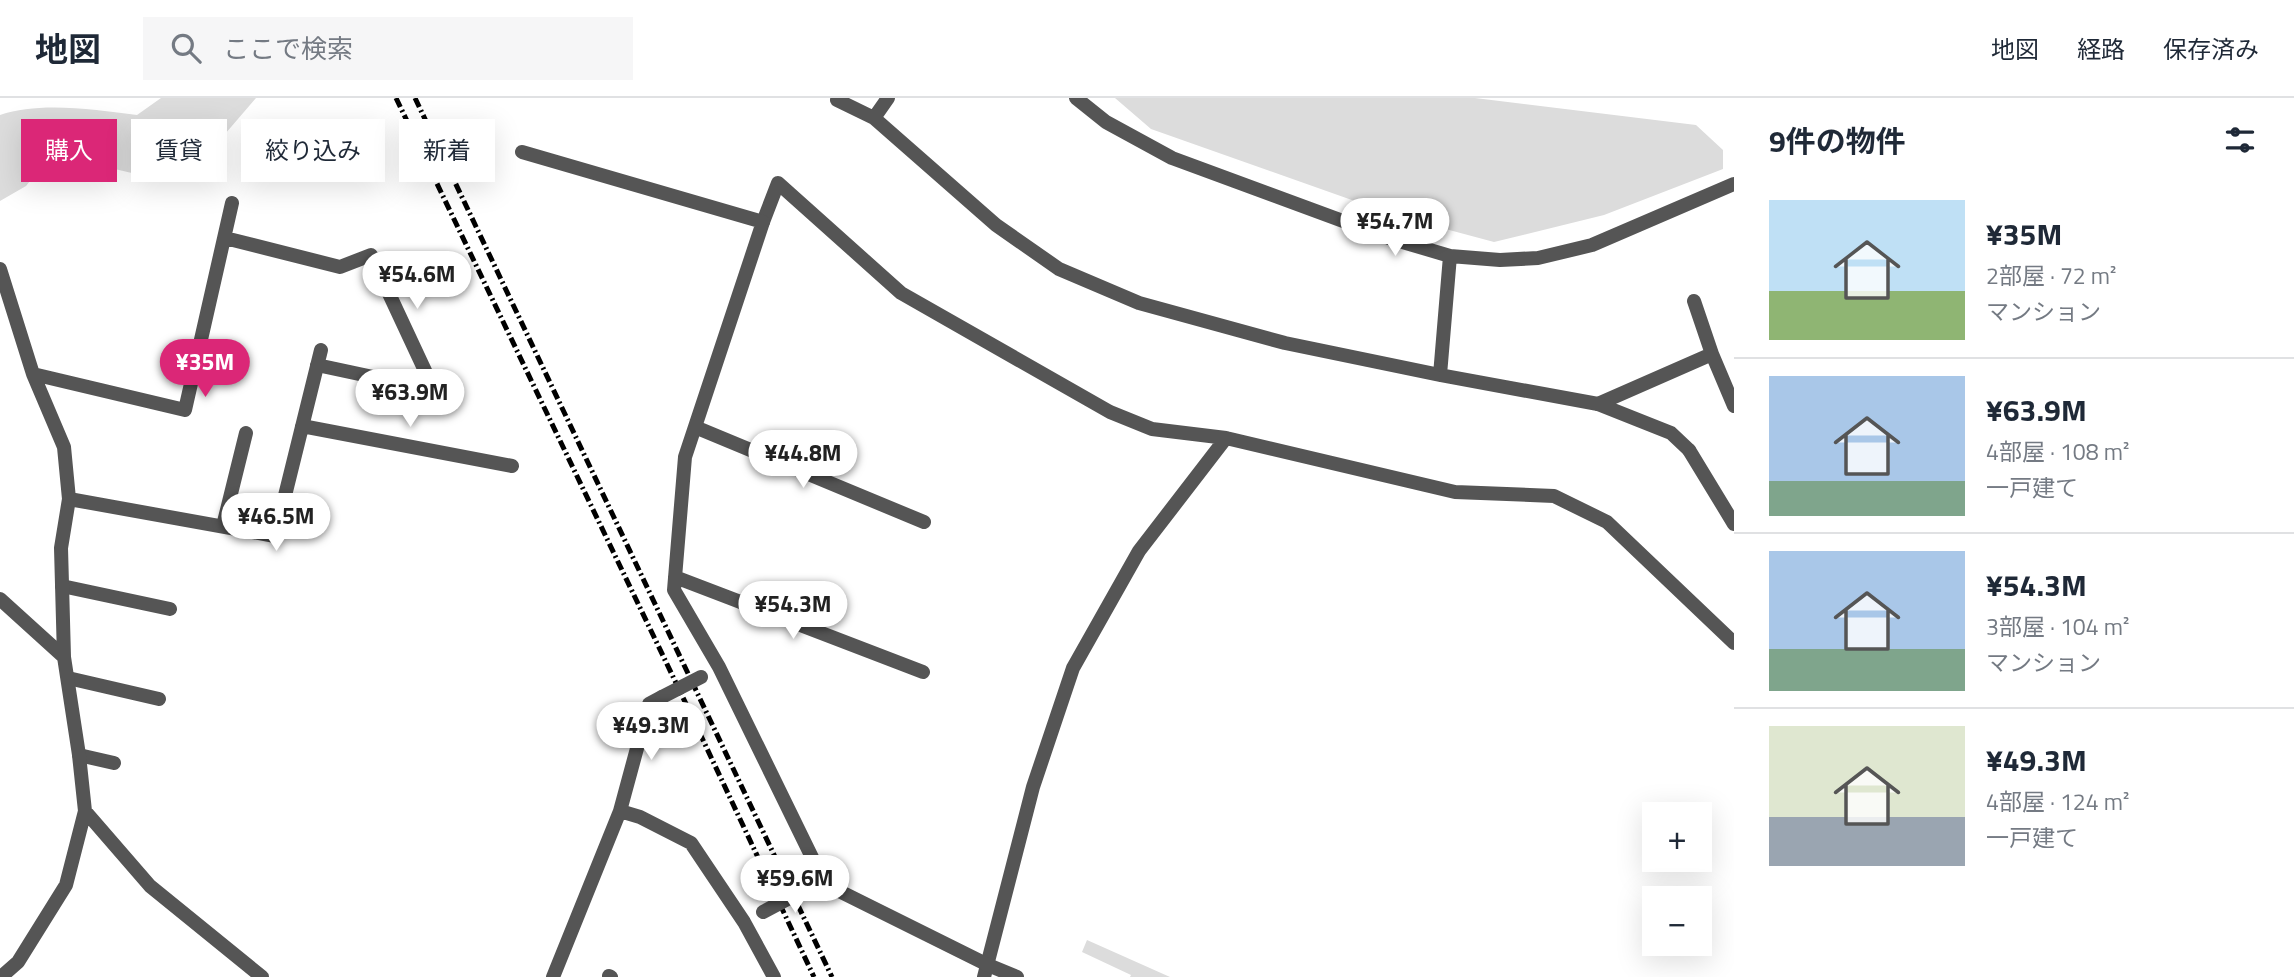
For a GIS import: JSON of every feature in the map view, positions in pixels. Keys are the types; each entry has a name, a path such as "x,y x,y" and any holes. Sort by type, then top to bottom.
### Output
{"street":[{"path":"874,118 888,98"},
{"path":"1076,98 1106,122 1172,158 1389,238 1450,256 1500,260 1538,258 1592,245 1734,184"},
{"path":"837,100 874,118 996,225 1059,269 1139,303 1285,343 1598,404 1671,433 1689,450 1734,524"},
{"path":"522,152 763,222"},
{"path":"1017,977 986,971 825,884 719,667 674,590 685,457 778,183 901,293 1110,412 1153,429 1226,438 1455,492 1554,496 1607,522 1734,643"},
{"path":"33,374 185,410 232,203"},
{"path":"225,238 340,267 371,255 434,390 317,365"},
{"path":"1440,375 1450,256"},
{"path":"0,269 33,374 64,447 69,499 61,548 64,657 85,811 66,885 18,962 1,977"},
{"path":"1694,301 1734,407"},
{"path":"69,499 275,536 321,350"},
{"path":"1598,404 1712,354"},
{"path":"302,426 512,466"},
{"path":"695,427 924,522"},
{"path":"223,526 246,433"},
{"path":"986,971 1033,787 1073,667 1139,551 1226,438"},
{"path":"675,577 923,672"},
{"path":"62,586 170,609"},
{"path":"0,599 64,657"},
{"path":"553,977 620,811 649,704 719,667"},
{"path":"68,678 159,699"},
{"path":"79,755 114,763"},
{"path":"85,811 149,886 262,977"},
{"path":"620,811 640,817 691,843 744,922 774,977"},
{"path":"744,922 810,887 825,884"}],"shaded area":[{"path":"161,98 256,98 227,132 227,119 131,119 131,173 117,170 117,119 21,119 21,182 29,182 0,201 0,115 33,108 50,108 137,115"},
{"path":"1115,98 1475,98 1696,125 1723,150 1723,169 1604,215 1494,242 1397,216 1151,129"},
{"path":"1087,940 1170,977 1130,977 1131,975 1082,952"}],"railway":[{"path":"396,98 814,977"},
{"path":"415,98 832,977"}]}
